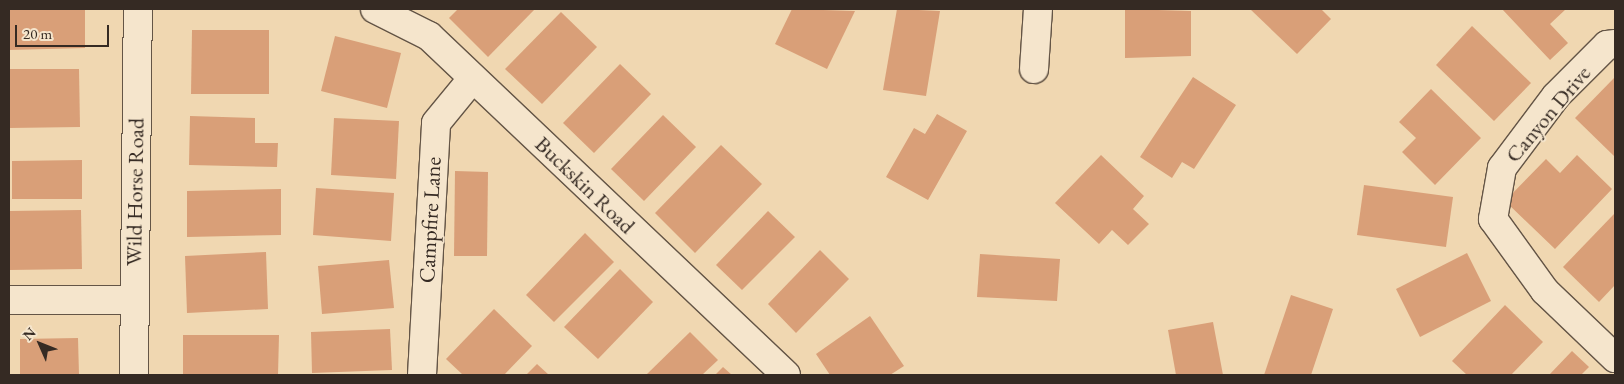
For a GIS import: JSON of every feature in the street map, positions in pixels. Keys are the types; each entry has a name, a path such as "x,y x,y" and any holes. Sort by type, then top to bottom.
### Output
{"street":[{"name":"Wild Horse Road","path":"134,375 138,9"},
{"name":"Buckskin Road","path":"375,9 429,36 786,375"},
{"path":"1034,70 1038,9"},
{"name":"Canyon Drive","path":"1615,44 1607,45 1556,96 1502,168 1492,219 1545,291 1615,358"},
{"name":"Campfire Lane","path":"422,375 436,123 473,78"},
{"path":"9,300 134,300"}],"building":[{"path":"9,9 85,9 85,48 9,50"},
{"path":"458,9 535,9 488,57 449,18"},
{"path":"792,9 855,11 827,69 775,44"},
{"path":"897,9 940,11 926,96 883,90"},
{"path":"1125,9 1191,11 1191,56 1125,58"},
{"path":"1250,9 1321,9 1331,19 1297,54"},
{"path":"1502,9 1566,9 1550,24 1568,43 1550,60"},
{"path":"561,12 597,47 542,104 505,69"},
{"path":"1472,26 1531,83 1494,121 1436,65"},
{"path":"192,30 269,30 269,94 191,94"},
{"path":"335,36 401,53 387,108 321,91"},
{"path":"620,64 651,94 594,153 563,123"},
{"path":"9,69 79,69 80,127 9,128"},
{"path":"1193,77 1236,105 1194,169 1182,162 1172,178 1140,157"},
{"path":"1615,77 1615,157 1575,118"},
{"path":"1431,89 1481,138 1435,185 1402,152 1416,138 1399,122"},
{"path":"937,114 967,131 928,200 886,177 914,128 925,134"},
{"path":"663,115 696,147 644,201 611,169"},
{"path":"190,116 255,118 255,143 278,143 277,167 189,165"},
{"path":"334,118 399,121 396,179 331,175"},
{"path":"721,145 762,184 695,253 655,213"},
{"path":"1101,155 1144,196 1133,209 1149,224 1128,245 1112,230 1099,244 1055,203"},
{"path":"1577,155 1612,189 1555,249 1505,201 1546,159 1560,173"},
{"path":"82,160 82,199 12,199 12,161"},
{"path":"455,171 488,172 487,256 454,256"},
{"path":"1364,185 1453,197 1446,247 1357,235"},
{"path":"316,188 394,193 391,241 313,235"},
{"path":"281,189 281,235 187,237 187,191"},
{"path":"81,210 82,269 9,270 9,211"},
{"path":"768,211 795,237 742,290 716,265"},
{"path":"1614,214 1615,285 1599,302 1563,267"},
{"path":"585,233 614,262 554,322 526,295"},
{"path":"820,250 849,279 796,333 768,304"},
{"path":"266,252 268,309 187,313 185,256"},
{"path":"1467,253 1491,301 1420,337 1396,289"},
{"path":"980,254 1060,259 1057,301 977,297"},
{"path":"389,260 394,308 322,314 318,266"},
{"path":"620,269 653,302 598,359 564,327"},
{"path":"1291,295 1333,309 1311,375 1264,375"},
{"path":"1505,305 1543,342 1511,375 1467,375 1452,361"},
{"path":"494,309 532,346 504,375 463,375 446,359"},
{"path":"870,316 904,366 890,375 830,375 816,354"},
{"path":"1213,322 1223,375 1176,375 1168,330"},
{"path":"390,329 392,370 312,373 311,332"},
{"path":"690,332 718,360 702,375 646,375"},
{"path":"183,335 279,335 278,375 183,375"},
{"path":"78,338 79,375 20,375 20,339"},
{"path":"1572,351 1589,367 1581,375 1549,375"},
{"path":"537,364 549,375 526,375"},
{"path":"723,367 732,375 715,375"}]}
